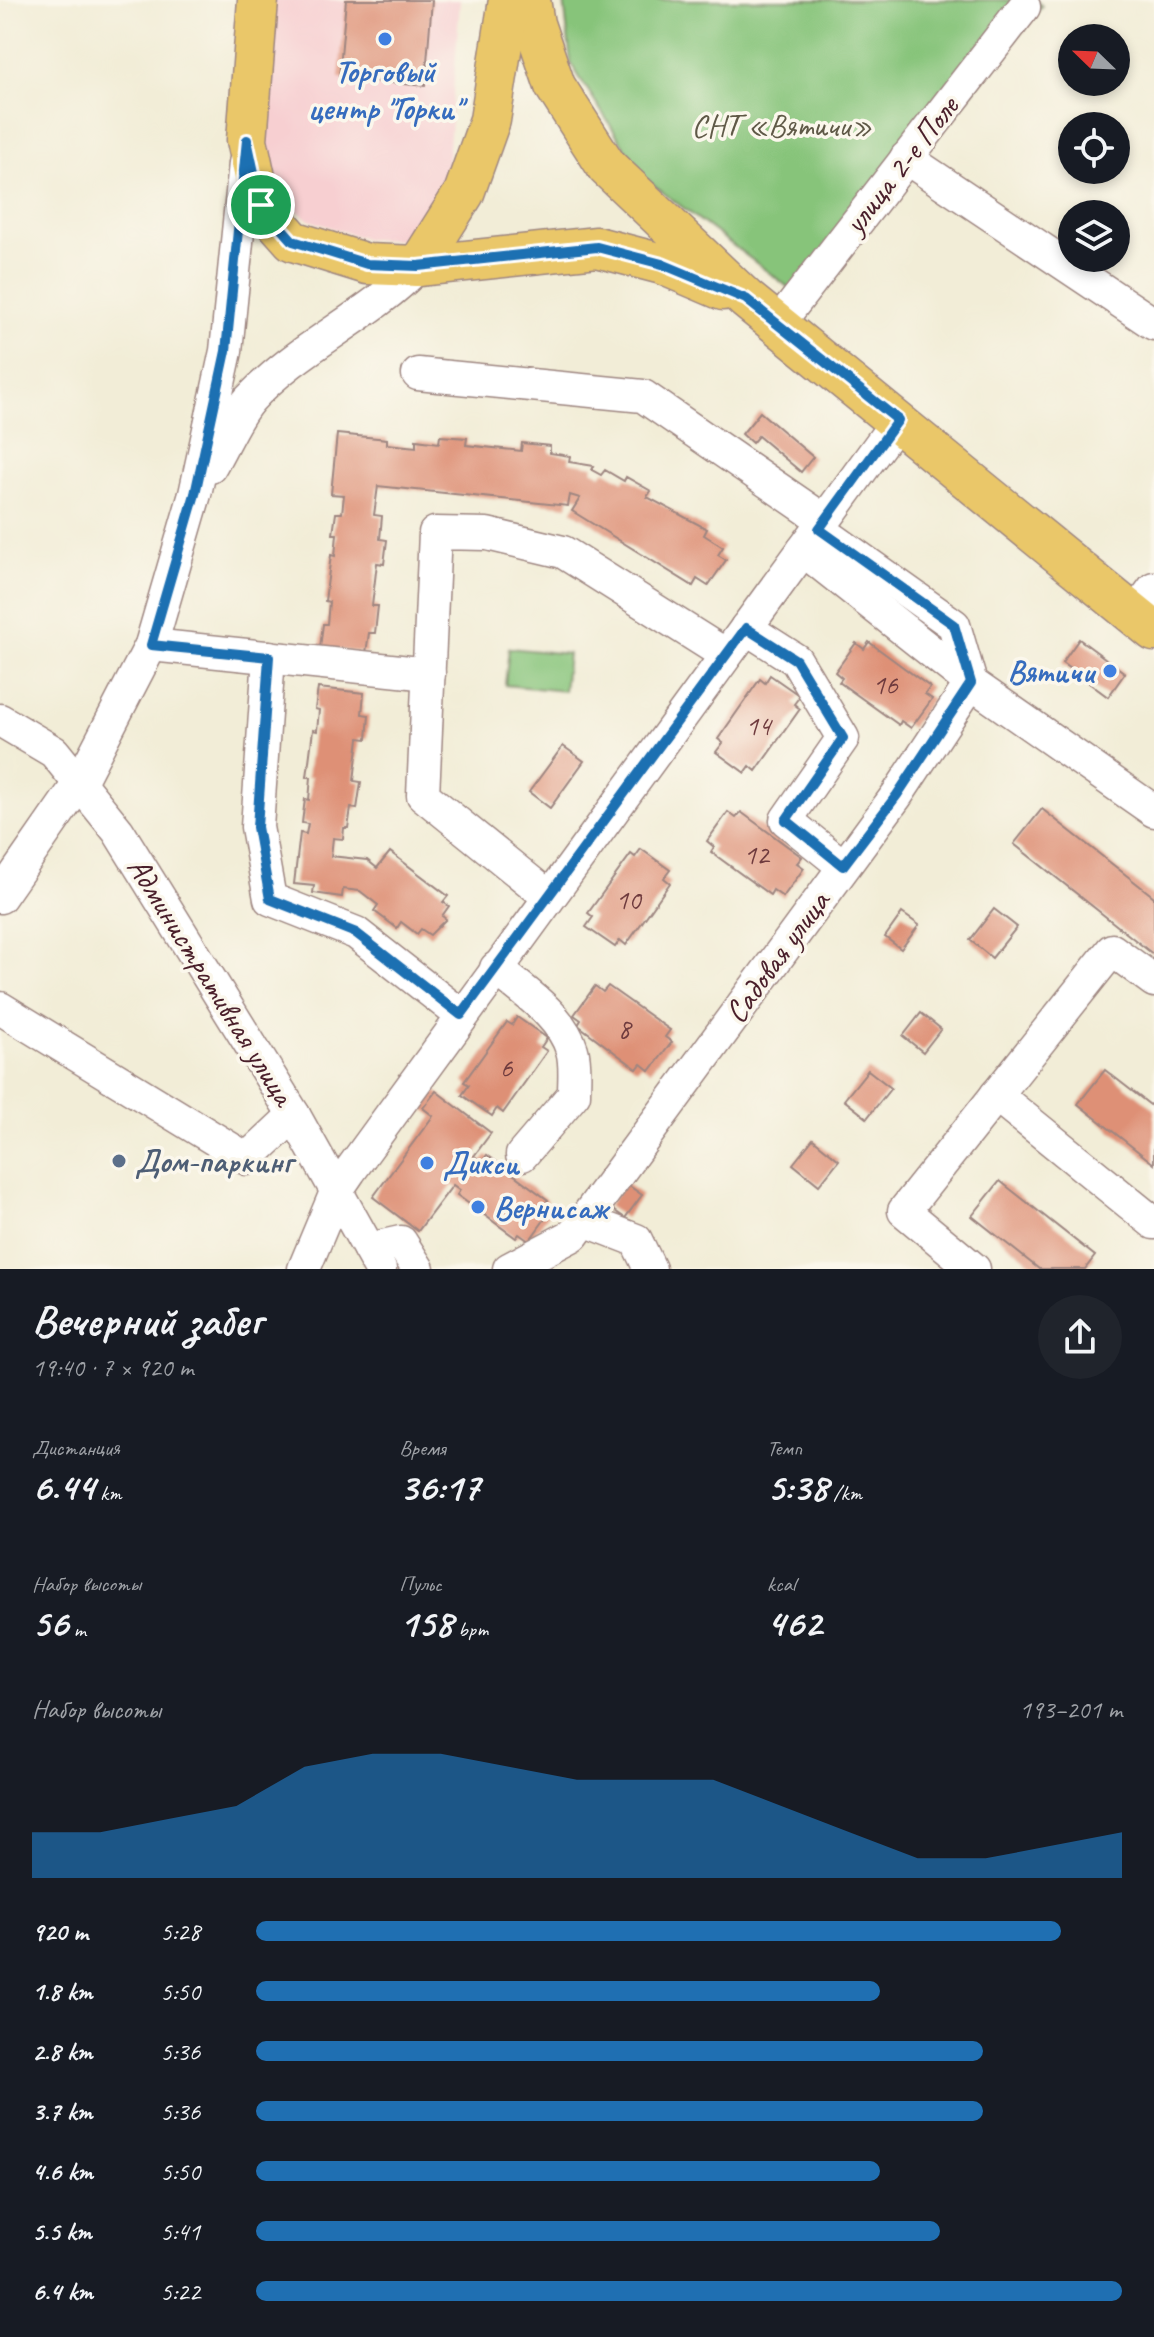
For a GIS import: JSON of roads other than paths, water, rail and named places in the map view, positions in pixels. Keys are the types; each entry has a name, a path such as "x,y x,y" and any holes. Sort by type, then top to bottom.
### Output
{"main road":[{"path":"258,0 247,140 261,205 293,241 367,264 418,266 597,247 662,264 746,299"},
{"path":"418,266 464,193 490,120 509,0"},
{"path":"530,0 534,24 555,86 607,167 746,299 1147,611"}],"street":[{"name":"улица 2-е Поле","path":"778,324 1024,7"},
{"path":"0,897 80,782 151,645 195,494 226,351 247,140"},
{"path":"906,158 1154,324"},
{"path":"195,494 248,401 293,358 391,295 418,266"},
{"path":"418,374 643,396 816,534 971,683 1154,811"},
{"path":"304,1269 337,1190 461,1015 898,420"},
{"path":"548,896 423,795 435,533 487,534 563,552 726,655"},
{"path":"746,628 796,660 843,738 786,820 843,866"},
{"path":"151,645 429,674"},
{"path":"269,657 257,827 270,899 356,933 461,1015"},
{"name":"Садовая улица","path":"509,1269 573,1235 897,795 971,683"},
{"name":"Административная улица","path":"0,720 54,752 118,831 294,1115 374,1259"},
{"path":"974,1269 904,1211 1112,950 1154,981"},
{"path":"496,968 538,1003 557,1024 572,1051 574,1094 522,1155"},
{"path":"0,1008 247,1159 294,1115"},
{"path":"996,1095 1154,1223"},
{"path":"584,1220 636,1240 650,1269"},
{"path":"374,1259 401,1242 418,1269"}],"place":[{"name":"Торговый центр \"Горки\"","path":"385,39"},
{"name":"Вятичи","path":"1110,671"},
{"name":"Дом-паркинг","path":"119,1161"},
{"name":"Дикси","path":"427,1163"},
{"name":"Вернисаж","path":"478,1207"}],"park label":[{"name":"СНТ «Вятичи»","path":"782,125"}]}
